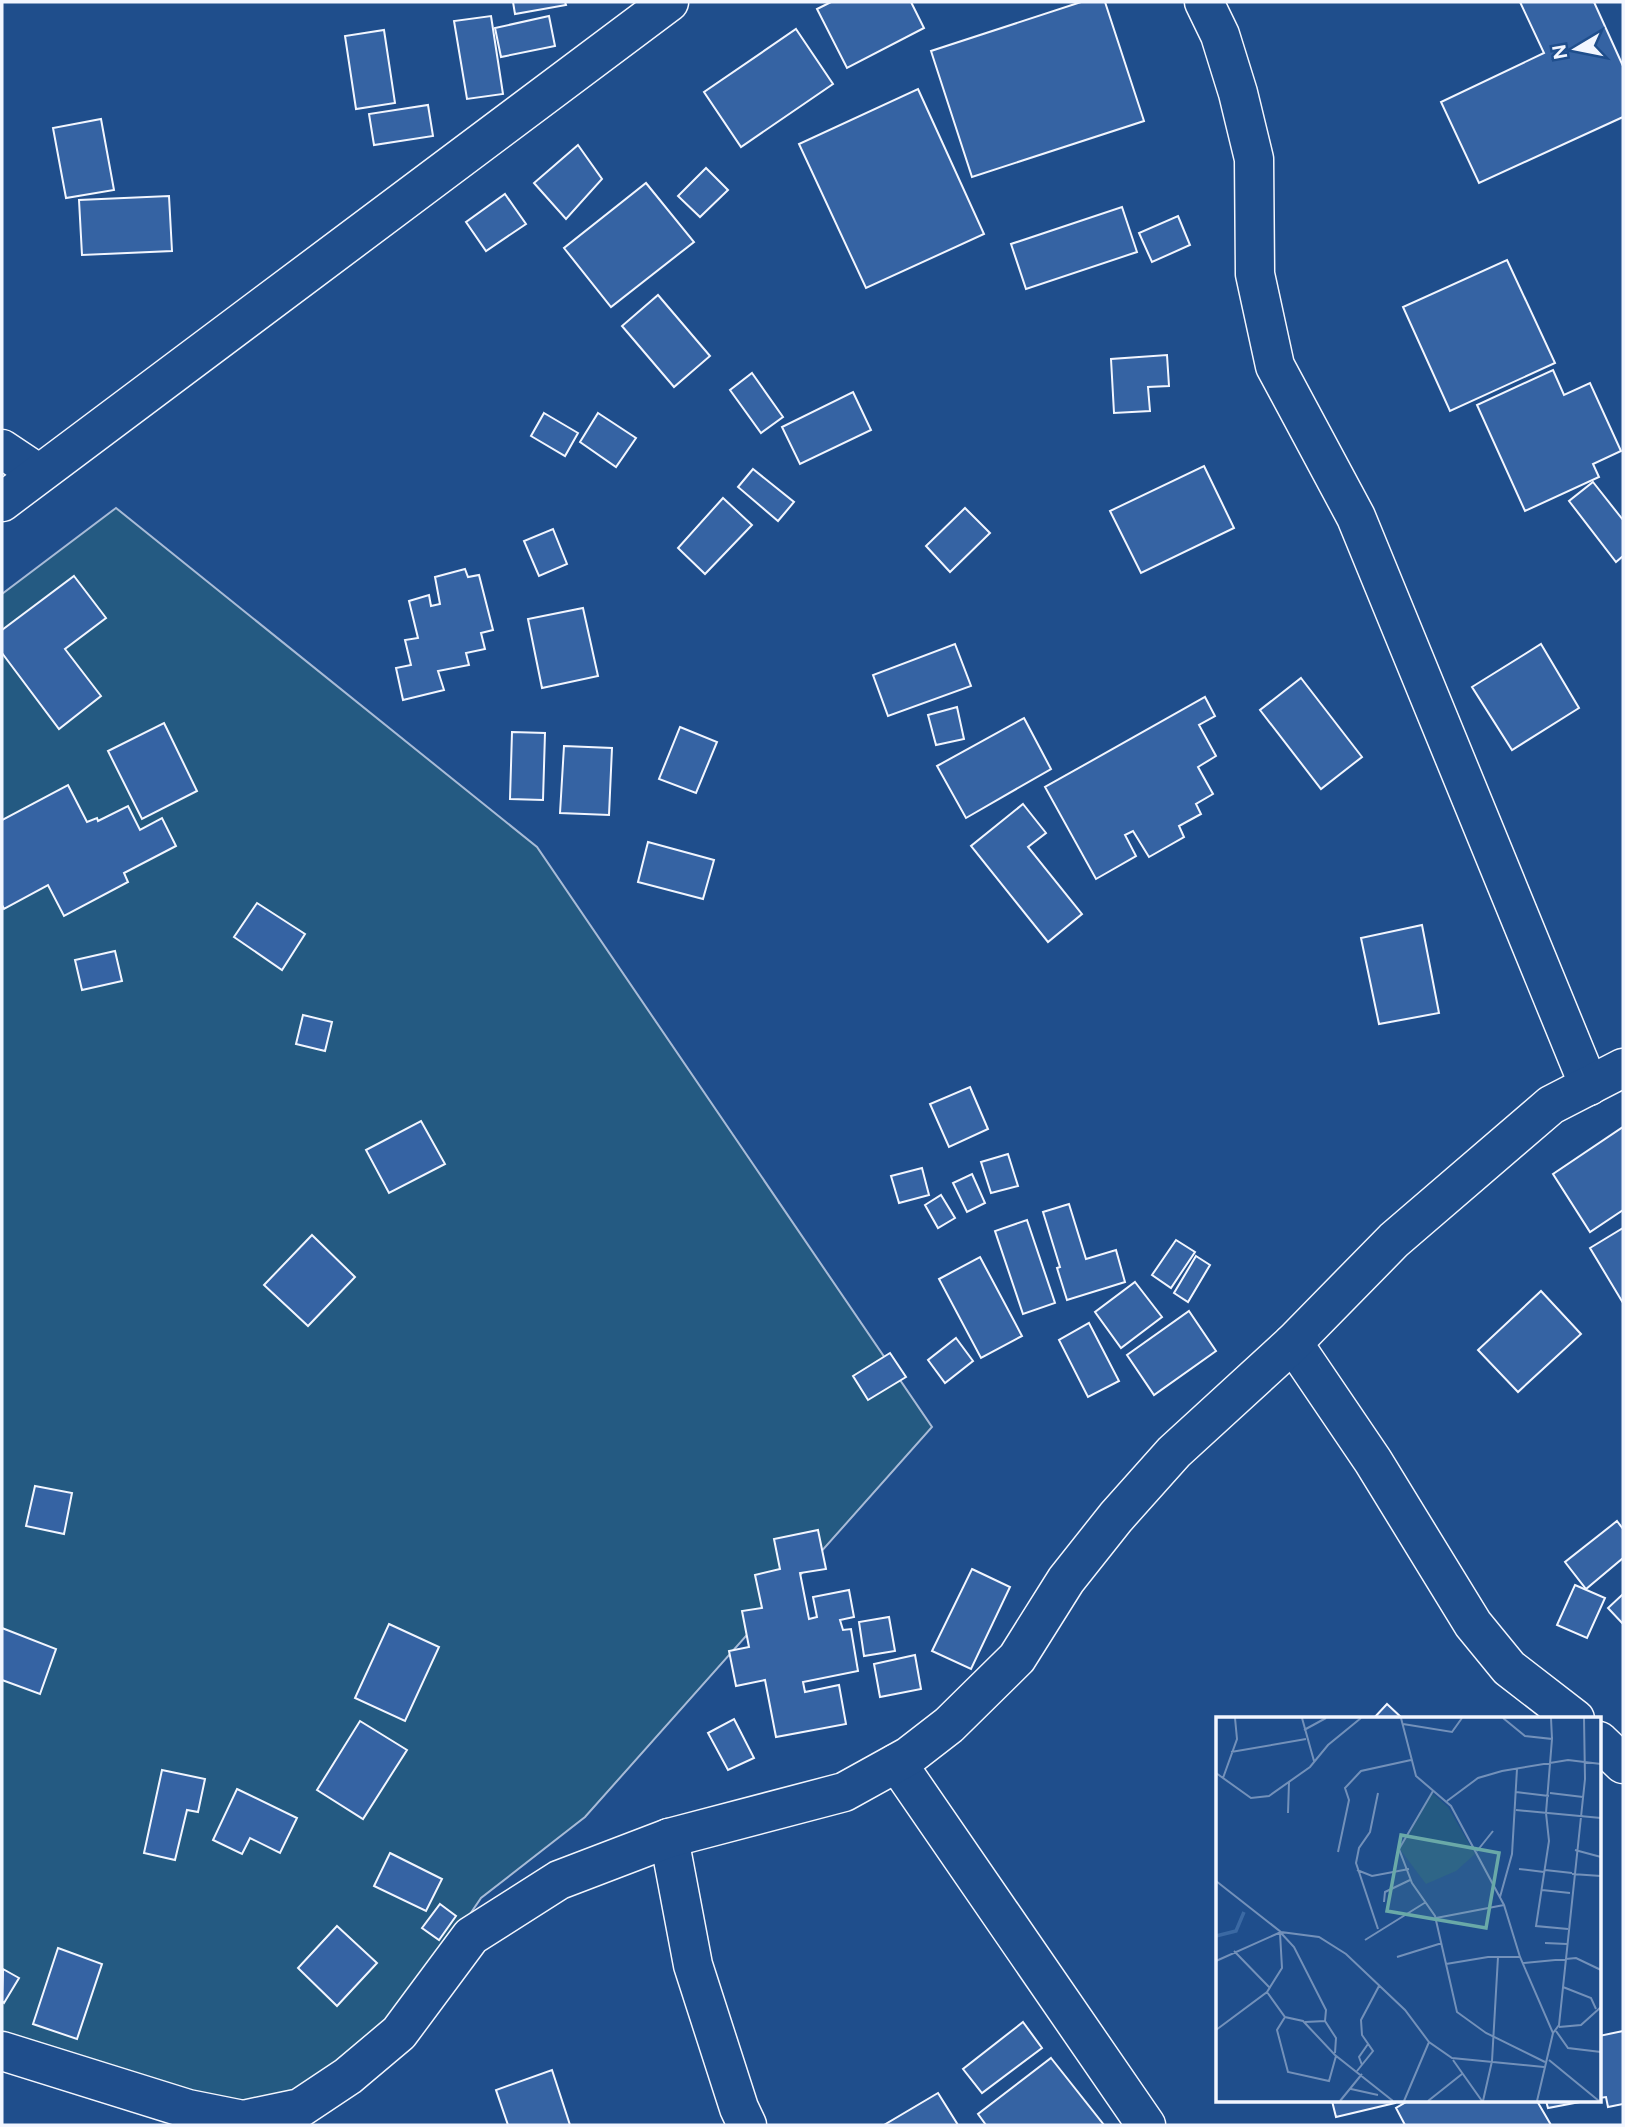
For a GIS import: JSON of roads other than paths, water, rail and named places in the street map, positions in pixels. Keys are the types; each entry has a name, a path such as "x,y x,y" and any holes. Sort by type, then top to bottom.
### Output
{"street":[{"path":"2,502 669,2"},
{"path":"1204,2 1220,35 1254,159 1255,274 1275,366 1356,517 1589,1086"},
{"path":"2,449 38,473"},
{"path":"2,2051 188,2109 243,2120 300,2108 348,2076 399,2033 471,1936 559,1880 669,1838 844,1792 909,1756 949,1725 1017,1658 1066,1580 1174,1452 1293,1343 1404,1231 1551,1105 1623,1068"},
{"path":"1293,1343 1373,1461 1473,1624 1509,1668 1573,1717"},
{"path":"1600,1742 1623,1764"},
{"path":"897,1763 1146,2125"},
{"path":"669,1838 693,1965 747,2125"}]}
